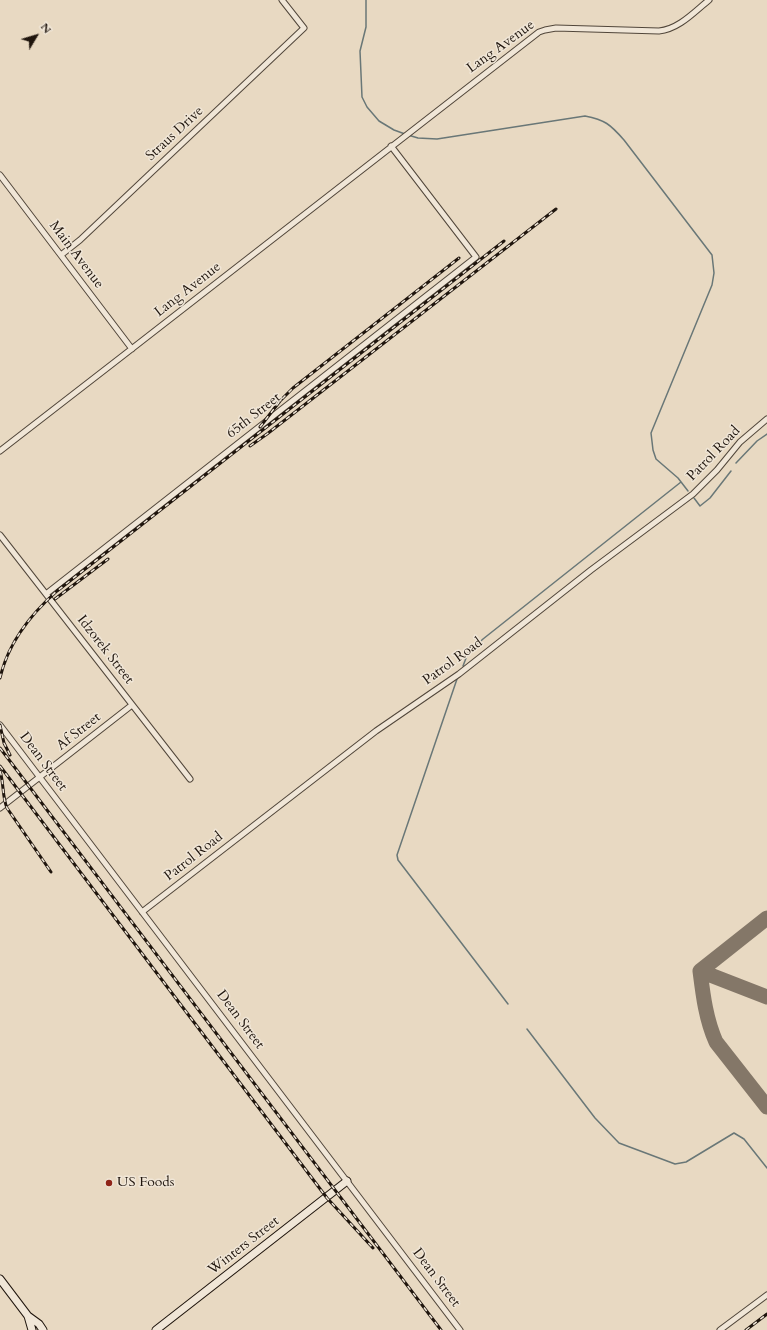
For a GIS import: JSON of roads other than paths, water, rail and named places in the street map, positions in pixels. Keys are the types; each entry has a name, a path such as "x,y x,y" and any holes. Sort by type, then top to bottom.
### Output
{"street":[{"name":"Straus Drive","path":"61,255 80,240 304,28 282,0"},
{"name":"Lang Avenue","path":"0,451 413,128 539,32 556,28 666,30 677,25 709,0"},
{"name":"65th Street","path":"46,594 476,257 391,146"},
{"name":"Main Avenue","path":"0,175 132,349"},
{"name":"Patrol Road","path":"142,912 371,735 483,655 584,575 692,494 717,470 740,442 767,419"},
{"name":"Idzorek Street","path":"0,535 190,779"},
{"name":"Af Street","path":"0,808 132,705"},
{"name":"Dean Street","path":"0,725 460,1330"},
{"name":"Winters Street","path":"156,1330 347,1181"},
{"path":"0,1279 28,1316 39,1324 43,1330"},
{"path":"720,1330 767,1295"},
{"path":"28,1316 32,1330"}],"waterway":[{"path":"366,0 366,27 360,51 362,97 367,107 379,121 394,130 405,134"},
{"path":"408,135 418,138 437,139 585,116 598,119 607,124 624,140 712,255 714,273 712,285 651,433 653,450 656,459 678,478 688,491"},
{"path":"736,463 757,441 767,434"},
{"path":"694,498 700,506 710,498 731,471"},
{"path":"463,666 468,653 483,639 681,482"},
{"path":"457,679 397,855 398,860 508,1004"},
{"path":"527,1029 595,1118 619,1143 675,1164 686,1162 734,1133 744,1139 767,1168"}],"railway":[{"path":"250,446 556,209"},
{"path":"0,678 9,653 22,630 38,609 57,591 504,241"},
{"path":"260,427 280,401 293,388 459,258"},
{"path":"55,599 108,559"},
{"path":"0,725 4,743 10,755"},
{"path":"0,748 441,1330"},
{"path":"0,766 327,1198 373,1248"},
{"path":"0,771 4,799 7,808 51,872"},
{"path":"746,1330 767,1314"}],"place":[{"name":"US Foods","path":"109,1183"}]}
